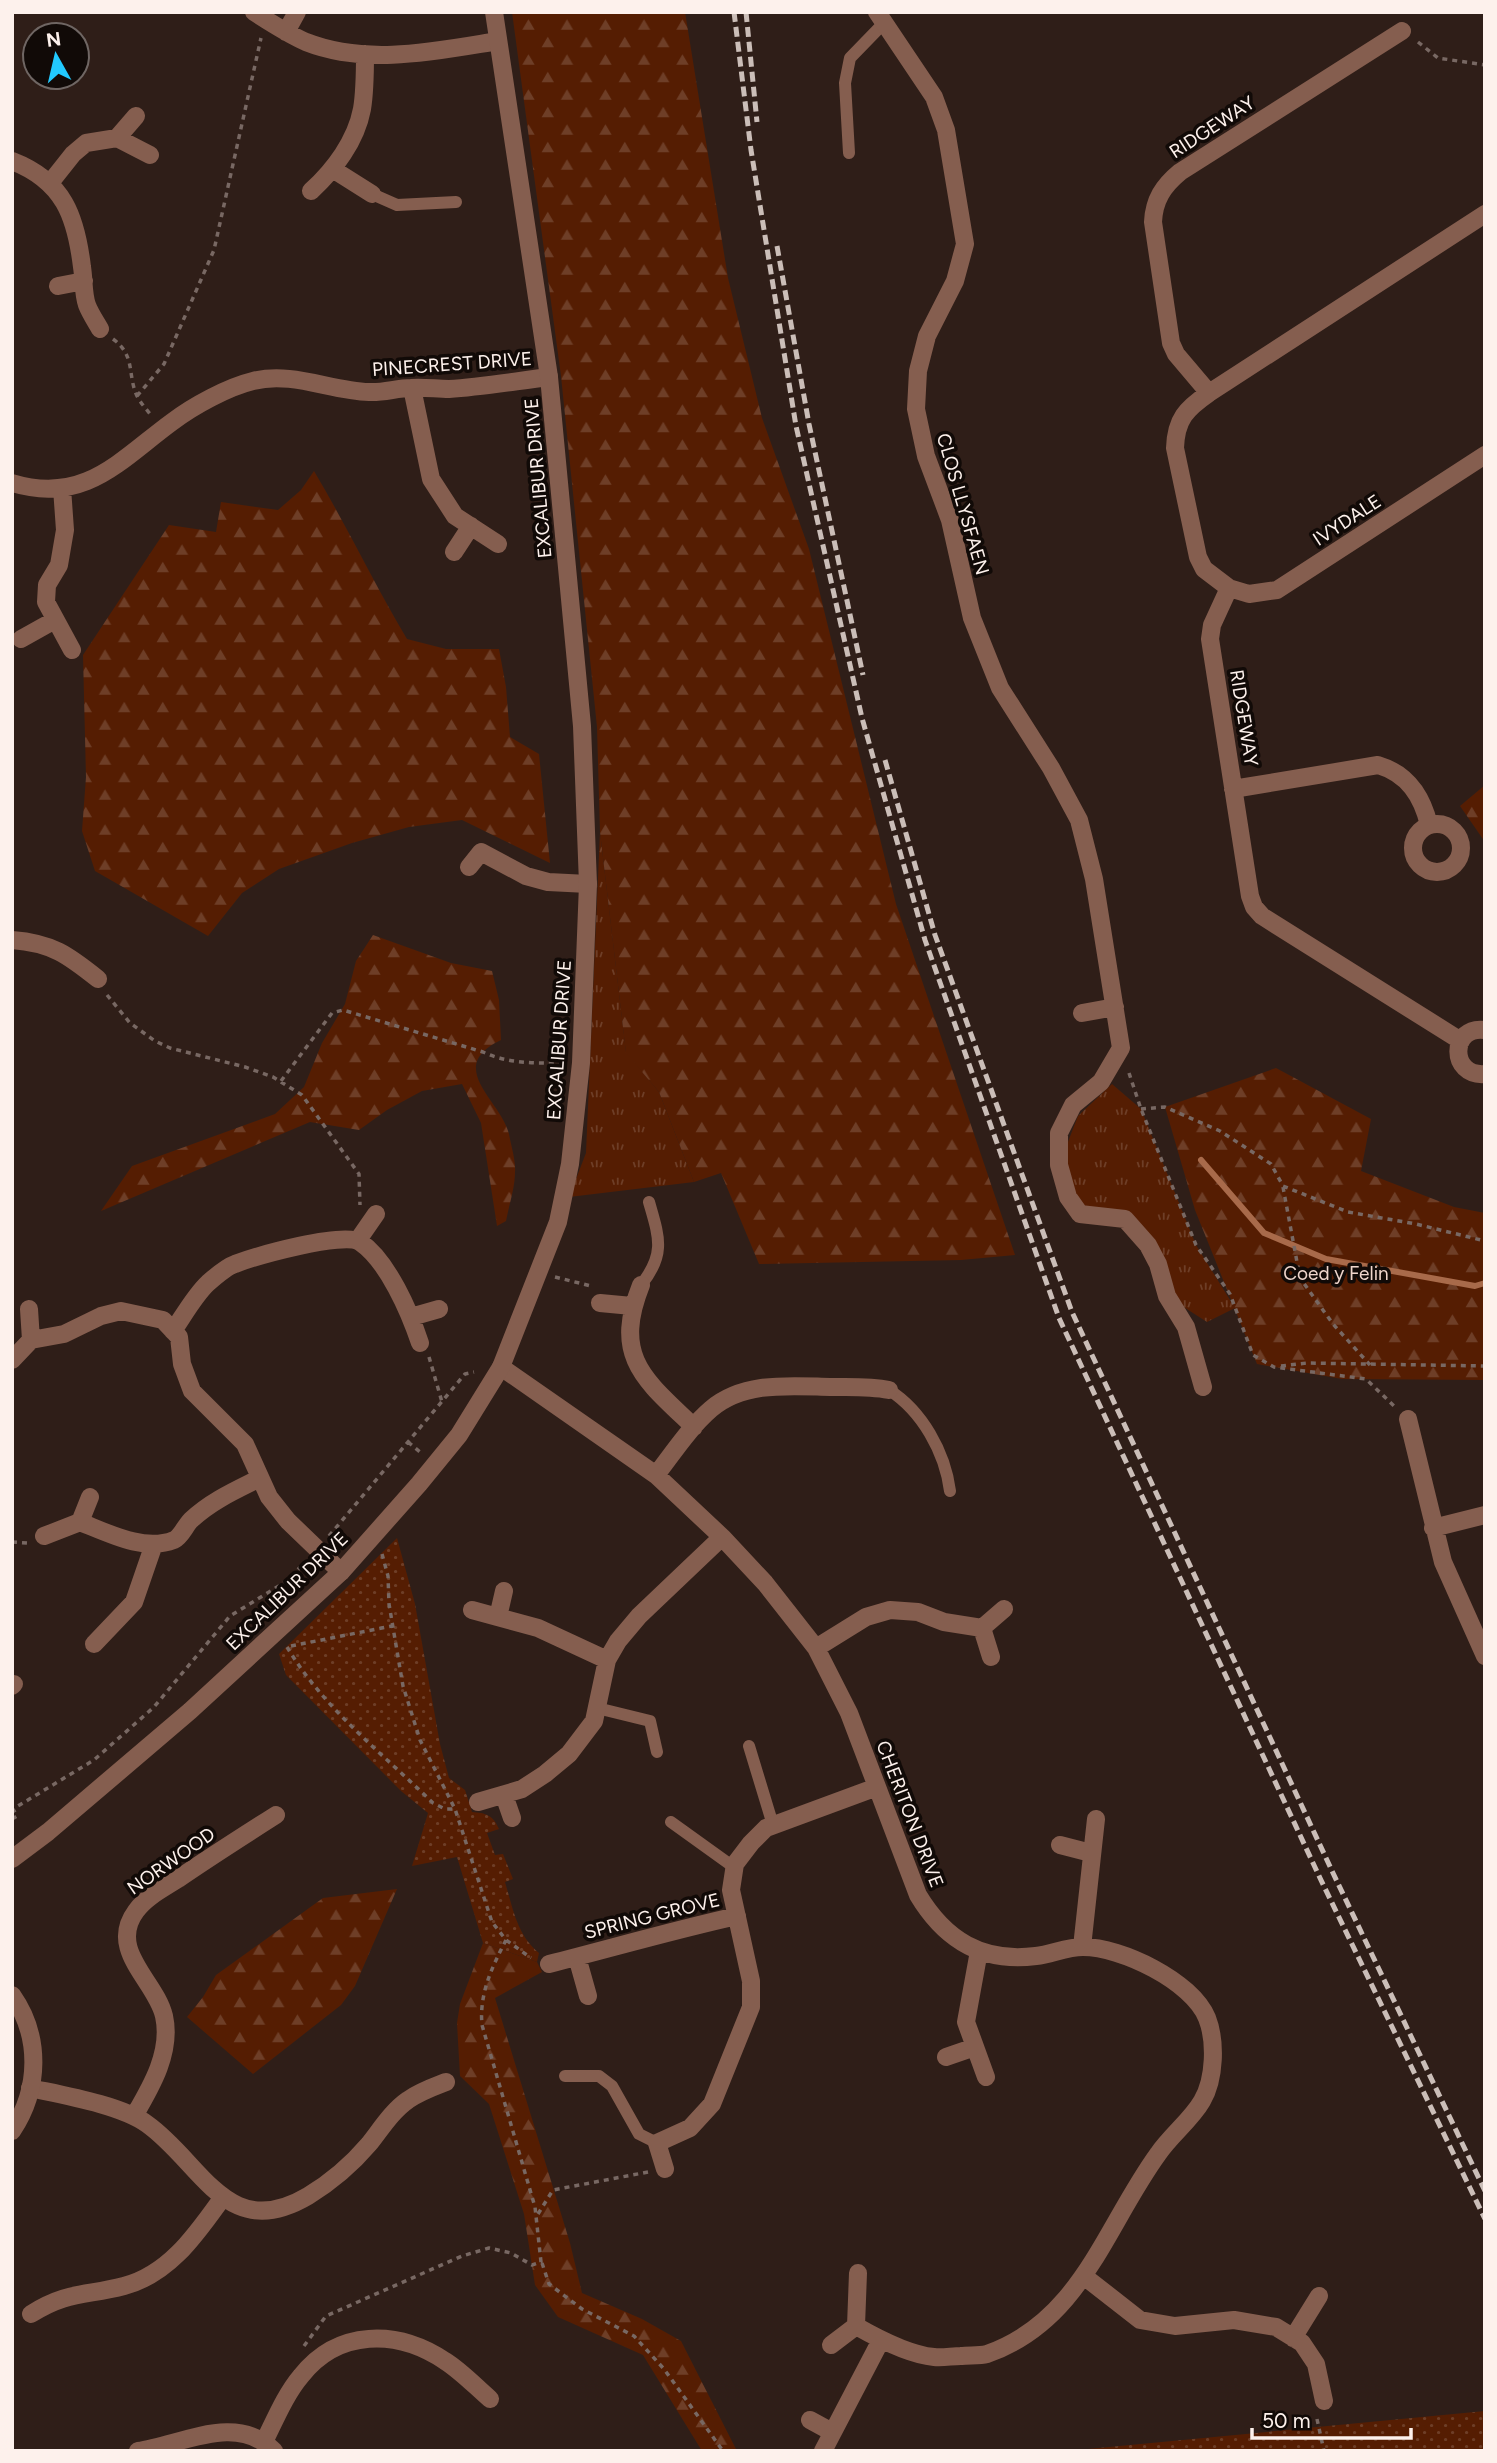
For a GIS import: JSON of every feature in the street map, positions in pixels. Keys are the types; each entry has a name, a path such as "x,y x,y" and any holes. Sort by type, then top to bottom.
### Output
{"street":[{"path":"286,32 297,12"},
{"name":"EXCALIBUR DRIVE","path":"12,1859 48,1832 190,1711 341,1572 459,1435 501,1367 540,1274 558,1222 570,1164 581,1063 588,884 582,726 549,377 494,12"},
{"path":"259,15 286,32 321,47 341,52 414,53 498,41"},
{"name":"CLOS LLYSFAEN","path":"881,17 934,97 946,130 965,244 955,281 926,336 918,371 916,409 926,456 950,520 972,618 1000,688 1051,768 1079,820 1094,879 1121,1048"},
{"name":"RIDGEWAY","path":"1209,393 1176,354 1171,343 1153,222 1153,209 1159,195 1168,181 1180,172 1402,31"},
{"path":"311,191 334,170 362,113 365,54"},
{"path":"117,138 136,116"},
{"path":"50,183 86,143 117,138 149,155"},
{"path":"12,160 23,164 50,183 68,208 78,231 87,304 100,329"},
{"path":"334,170 372,194"},
{"path":"1229,588 1204,569 1198,557 1175,449 1180,420 1189,407 1209,393 1485,214"},
{"path":"58,286 84,281"},
{"name":"PINECREST DRIVE","path":"12,483 29,488 62,488 95,479 122,463 162,431 208,400 253,381 288,379 371,392 412,388 448,389 549,377"},
{"path":"412,388 431,479 455,516 498,544"},
{"name":"IVYDALE","path":"1229,588 1249,594 1265,593 1284,586 1484,459"},
{"path":"62,488 65,530 58,565 47,584 46,602 72,650"},
{"path":"454,552 471,526"},
{"name":"RIDGEWAY","path":"1229,588 1212,625 1210,639 1250,897 1254,907 1262,916 1461,1041"},
{"path":"21,639 55,620"},
{"name":"RIDGEWAY","path":"1233,789 1378,765 1392,769 1417,791 1425,807 1429,825"},
{"path":"469,867 481,852 526,876 548,882 588,884"},
{"path":"12,940 35,941 68,955 98,979"},
{"path":"1082,1013 1115,1007"},
{"path":"1485,1030 1471,1031 1461,1041 1458,1054 1464,1068 1485,1074"},
{"path":"1121,1048 1101,1082 1073,1105 1059,1133 1059,1165 1068,1197 1080,1213 1125,1219 1147,1245 1158,1264 1167,1296 1186,1327 1203,1387"},
{"path":"173,1331 206,1284 232,1265 367,1227 369,1249 393,1281 411,1317 420,1343"},
{"path":"641,1285 632,1306 632,1354 645,1379 694,1427"},
{"path":"600,1303 632,1306"},
{"path":"29,1309 31,1340"},
{"path":"411,1317 439,1309"},
{"path":"12,1360 31,1340 64,1334 101,1316 121,1311 163,1320 179,1337 182,1364 192,1391 246,1444 275,1505 341,1572"},
{"name":"CHERITON DRIVE","path":"501,1367 656,1475 722,1537 765,1583 816,1648 849,1713 918,1895 931,1917 954,1938 979,1951 1005,1956 1035,1956 1083,1947 1111,1951 1170,1977 1190,1995 1206,2016 1213,2040 1212,2068 1203,2100 1159,2153 1118,2216 1085,2277 1062,2304 1028,2335 985,2355 933,2357 881,2340 856,2326"},
{"path":"656,1475 694,1427 711,1409 728,1397 776,1386 889,1390"},
{"path":"1408,1419 1433,1528 1450,1581 1485,1656"},
{"path":"44,1536 80,1522 128,1540 154,1544 176,1539 191,1520 222,1497 260,1478"},
{"path":"80,1522 90,1497"},
{"path":"1433,1528 1485,1515"},
{"path":"478,1802 522,1789 569,1754 594,1721 607,1660 618,1641 639,1616 722,1537"},
{"path":"94,1644 134,1602 154,1544"},
{"path":"498,1617 503,1591"},
{"path":"816,1648 866,1617 890,1611 919,1612 944,1622 982,1628 1004,1609"},
{"path":"472,1610 538,1628 607,1660"},
{"path":"982,1628 991,1657"},
{"name":"SPRING GROVE","path":"657,2143 690,2128 712,2104 751,2007 751,1981 731,1890 735,1868 751,1843 766,1828 877,1787"},
{"path":"504,1794 512,1818"},
{"name":"NORWOOD","path":"134,2116 158,2071 165,2035 164,2017 158,2001 129,1954 128,1924 144,1901 276,1815"},
{"path":"1083,1947 1096,1819"},
{"path":"1060,1845 1091,1853"},
{"name":"SPRING GROVE","path":"550,1964 667,1931 737,1916"},
{"path":"979,1951 967,2022 986,2077"},
{"name":"SPRING GROVE","path":"577,1957 588,1996"},
{"path":"12,1995 25,2017 33,2045 34,2066 22,2114 12,2131"},
{"path":"946,2057 975,2047"},
{"path":"30,2088 134,2116 156,2132 223,2197 243,2209 257,2212 273,2211 309,2196 350,2164 409,2099 446,2082"},
{"path":"657,2143 666,2169"},
{"path":"31,2314 66,2296 128,2285 160,2268 188,2244 223,2197"},
{"path":"831,2345 856,2326 858,2273"},
{"path":"1085,2277 1140,2320 1175,2326 1234,2320 1276,2327 1302,2343 1316,2364 1324,2401"},
{"path":"1293,2338 1319,2296"},
{"path":"138,2451 220,2432 251,2436 269,2446 291,2390 311,2365 324,2354 355,2339 373,2337 411,2343 446,2361 490,2399"},
{"path":"823,2451 881,2340"},
{"path":"810,2420 832,2432"}],"lane":[{"path":"849,153 845,83 850,58 881,17"},
{"path":"372,194 397,205 456,202"},
{"path":"641,1285 651,1272 658,1255 658,1231 649,1202"},
{"path":"889,1390 904,1399 936,1443 948,1474 950,1491"},
{"path":"597,1708 650,1721 657,1752"},
{"path":"749,1746 773,1825"},
{"path":"671,1822 735,1868"},
{"path":"565,2076 599,2076 612,2086 639,2134 657,2143"}],"path":[{"path":"137,396 164,364 214,250 249,97 259,15"},
{"path":"1402,31 1438,58 1485,65"},
{"path":"100,329 120,344 131,361 137,396 162,431"},
{"path":"98,979 98,984 131,1023 155,1041 170,1048 245,1068 281,1081 302,1095 359,1174 360,1209 367,1227"},
{"path":"281,1081 332,1013 343,1010 483,1052 501,1060 519,1063 581,1063"},
{"path":"1121,1048 1141,1109 1196,1245 1230,1294 1254,1355 1274,1367 1366,1380 1408,1419"},
{"path":"1141,1109 1165,1107 1220,1132 1271,1164 1283,1186 1300,1278 1333,1324 1370,1365"},
{"path":"1283,1186 1348,1212 1416,1224 1485,1241"},
{"path":"540,1274 591,1284 600,1303"},
{"path":"420,1343 427,1352 442,1402"},
{"path":"1274,1367 1307,1363 1485,1366"},
{"path":"12,1819 17,1816 13,1810 94,1760 154,1707 230,1616 287,1581 318,1549 465,1374 501,1367"},
{"path":"369,1540 382,1553 388,1576 392,1626 403,1686 420,1740 455,1809 492,1922 506,1940 532,1959 550,1964"},
{"path":"286,1647 392,1626"},
{"path":"273,1633 311,1683 356,1731 433,1803 445,1809 455,1809 478,1802"},
{"path":"506,1940 492,1968 480,2006 482,2025 537,2216 541,2262 549,2284 582,2309 634,2336 664,2369 723,2451"},
{"path":"537,2216 553,2190 666,2169"},
{"path":"311,2365 303,2344 326,2316 462,2256 489,2248 511,2253 532,2265 541,2262"},
{"path":"1324,2401 1314,2403 1324,2451"}],"green space":[{"path":"512,12 685,12 728,278 762,418 809,549 896,904 1015,1255 961,1260 759,1264 721,1173 694,1182 659,1092 626,1053 600,832 597,727 561,376"},
{"path":"314,471 407,639 446,649 499,649 506,687 510,737 539,754 550,863 462,820 409,827 352,843 279,869 242,893 208,936 95,871 82,831 86,777 83,655 169,525 216,532 221,502 278,510 301,490"},
{"path":"1485,785 1485,842 1460,806"},
{"path":"600,832 626,1052 659,1092 694,1182 569,1197 586,1153"},
{"path":"373,935 451,963 492,971 499,1000 501,1040 485,1050 477,1061 476,1073 504,1121 513,1153 515,1178 506,1221 497,1226 481,1123 462,1084 422,1091 387,1110 359,1130 310,1122 101,1211 132,1166 275,1114 304,1087 322,1043 345,1004 356,961"},
{"name":"Coed y Felin","path":"1276,1068 1371,1119 1361,1171 1454,1207 1485,1213 1485,1380 1342,1379 1257,1364 1195,1210 1165,1107"},
{"path":"1112,1084 1141,1109 1196,1245 1235,1308 1207,1322 1179,1304 1125,1219 1080,1214 1059,1165 1078,1116"},
{"path":"397,1538 415,1604 440,1744 449,1778 465,1790 472,1812 489,1816 499,1829 487,1833 495,1855 503,1854 513,1879 505,1882 521,1930 539,1953 537,1962 483,1943 457,1857 412,1866 428,1813 401,1791 286,1675 279,1654"},
{"path":"397,1889 355,1986 341,2005 253,2074 187,2017 216,1975 323,1898"},
{"path":"483,1943 537,1962 542,1972 495,1998 570,2243 582,2293 642,2319 681,2341 737,2451 702,2451 643,2355 558,2317 535,2285 524,2214 489,2104 460,2076 457,2023 460,2004"},
{"path":"1485,2411 1485,2451 1067,2451"}],"waterway":[{"path":"1201,1160 1264,1233 1326,1259 1475,1286 1485,1283"}],"railway":[{"path":"734,12 751,150 796,426 862,718 925,940 1059,1318 1320,1878 1485,2219"},
{"path":"746,12 757,122"},
{"path":"777,246 809,424 863,675"},
{"path":"885,760 935,935 1072,1312 1333,1873 1485,2191"}]}
